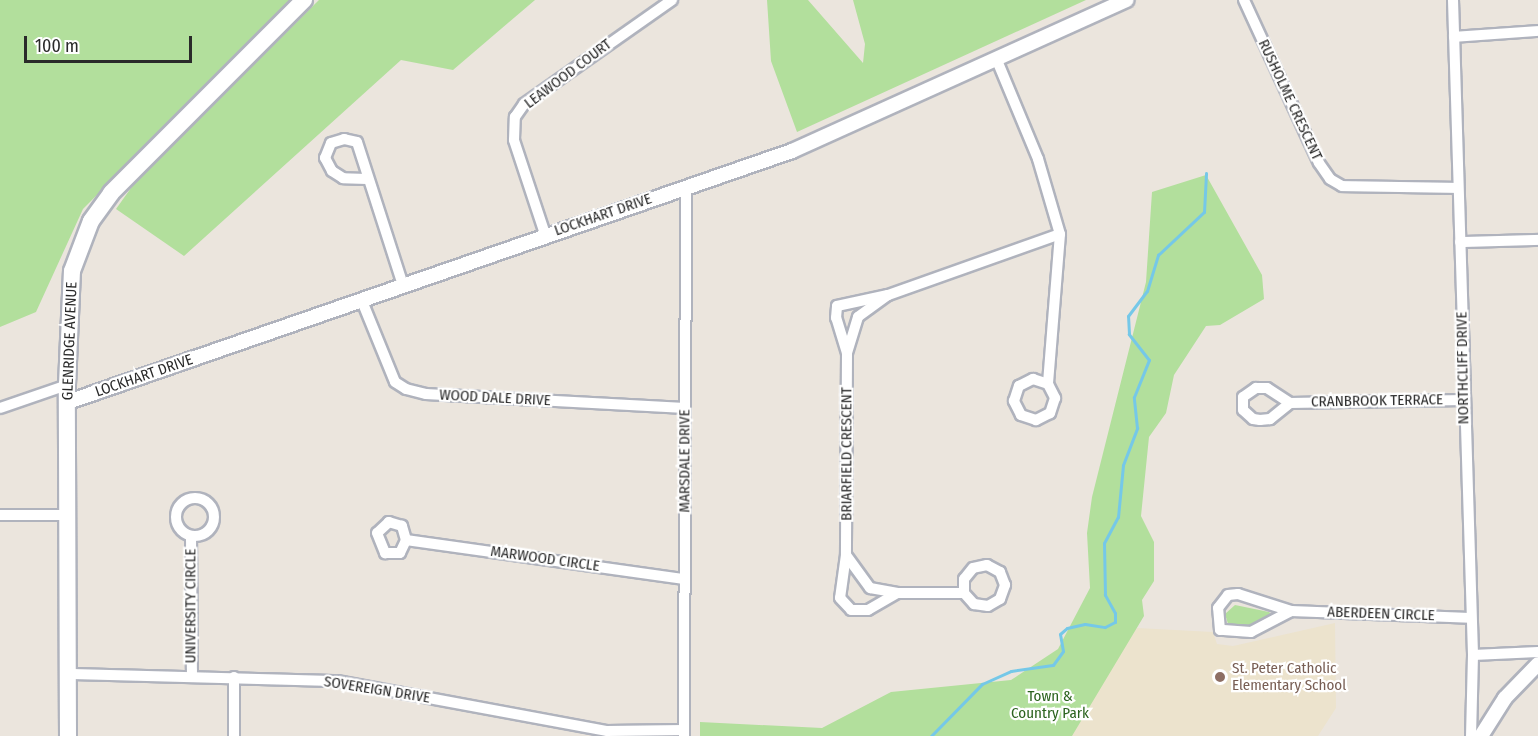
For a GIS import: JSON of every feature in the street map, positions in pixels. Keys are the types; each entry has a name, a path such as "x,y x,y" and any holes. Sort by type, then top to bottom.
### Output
{"main road":[{"name":"GLENRIDGE AVENUE","path":"68,736 67,393 72,272 91,221 111,193 304,0"}],"street":[{"name":"LOCKHART DRIVE","path":"67,393 362,301 545,234 792,151 1127,0"},
{"name":"RUSHOLME CRESCENT","path":"1244,0 1319,164 1330,179 1342,186 1457,188"},
{"name":"NORTHCLIFF DRIVE","path":"1453,0 1470,618 1473,655 1471,736"},
{"name":"LEAWOOD COURT","path":"545,234 514,140 515,117 524,104 667,1"},
{"path":"1454,37 1538,31"},
{"path":"996,58 1038,159 1060,234 1048,384"},
{"path":"367,179 343,178 332,171 325,158 331,144 344,139 357,142 367,179 403,285"},
{"name":"MARSDALE DRIVE","path":"684,733 686,187"},
{"name":"BRIARFIELD CRESCENT","path":"847,354 836,318 837,306 888,295 1060,234"},
{"path":"1460,242 1538,240"},
{"name":"BRIARFIELD CRESCENT","path":"888,295 858,317 847,354 846,555 840,598 845,607 868,610 898,593"},
{"name":"WOOD DALE DRIVE","path":"362,301 394,382 406,389 426,394 685,408"},
{"path":"0,408 67,393"},
{"name":"CRANBROOK TERRACE","path":"1290,403 1464,400"},
{"path":"0,515 67,515"},
{"name":"UNIVERSITY CIRCLE","path":"191,537 192,676"},
{"name":"MARWOOD CIRCLE","path":"406,540 684,579"},
{"name":"BRIARFIELD CRESCENT","path":"846,555 870,588 898,593 964,593"},
{"name":"ABERDEEN CIRCLE","path":"1291,611 1251,632 1220,630 1218,608 1228,595 1238,594 1291,611 1470,618"},
{"path":"1473,655 1538,652"},
{"path":"1481,736 1505,698 1538,664"},
{"name":"SOVEREIGN DRIVE","path":"68,674 234,676 338,681 607,731 684,733"},
{"path":"234,676 234,736"}],"shaded area":[{"name":"St. Peter Catholic Elementary School","path":"1335,623 1336,708 1318,736 1064,736 1137,628 1213,632 1217,644 1233,646"}],"green space":[{"path":"0,0 291,0 83,209 36,312 0,327"},
{"path":"319,0 535,0 453,70 401,60 184,256 116,209 136,181"},
{"path":"767,0 808,0 863,63 865,44 853,0 1086,0 797,132 771,61"},
{"name":"Town & Country Park","path":"1206,175 1262,275 1264,299 1220,325 1206,326 1174,375 1166,413 1149,437 1141,516 1154,542 1154,581 1142,600 1144,616 1072,736 700,736 700,722 822,728 891,692 1011,680 1058,649 1090,588 1087,533 1092,497 1146,282 1152,192"},
{"path":"1235,605 1269,612 1274,617 1238,629 1229,627 1225,614"}],"waterway":[{"path":"931,736 982,684 1011,671 1053,665 1063,651 1060,634 1067,628 1085,624 1105,627 1115,622 1115,613 1105,595 1104,543 1118,517 1123,465 1137,428 1134,397 1149,360 1129,334 1128,316 1147,291 1158,255 1204,212 1206,173"}],"place":[{"name":"St. Peter Catholic Elementary School","path":"1220,677"}]}
